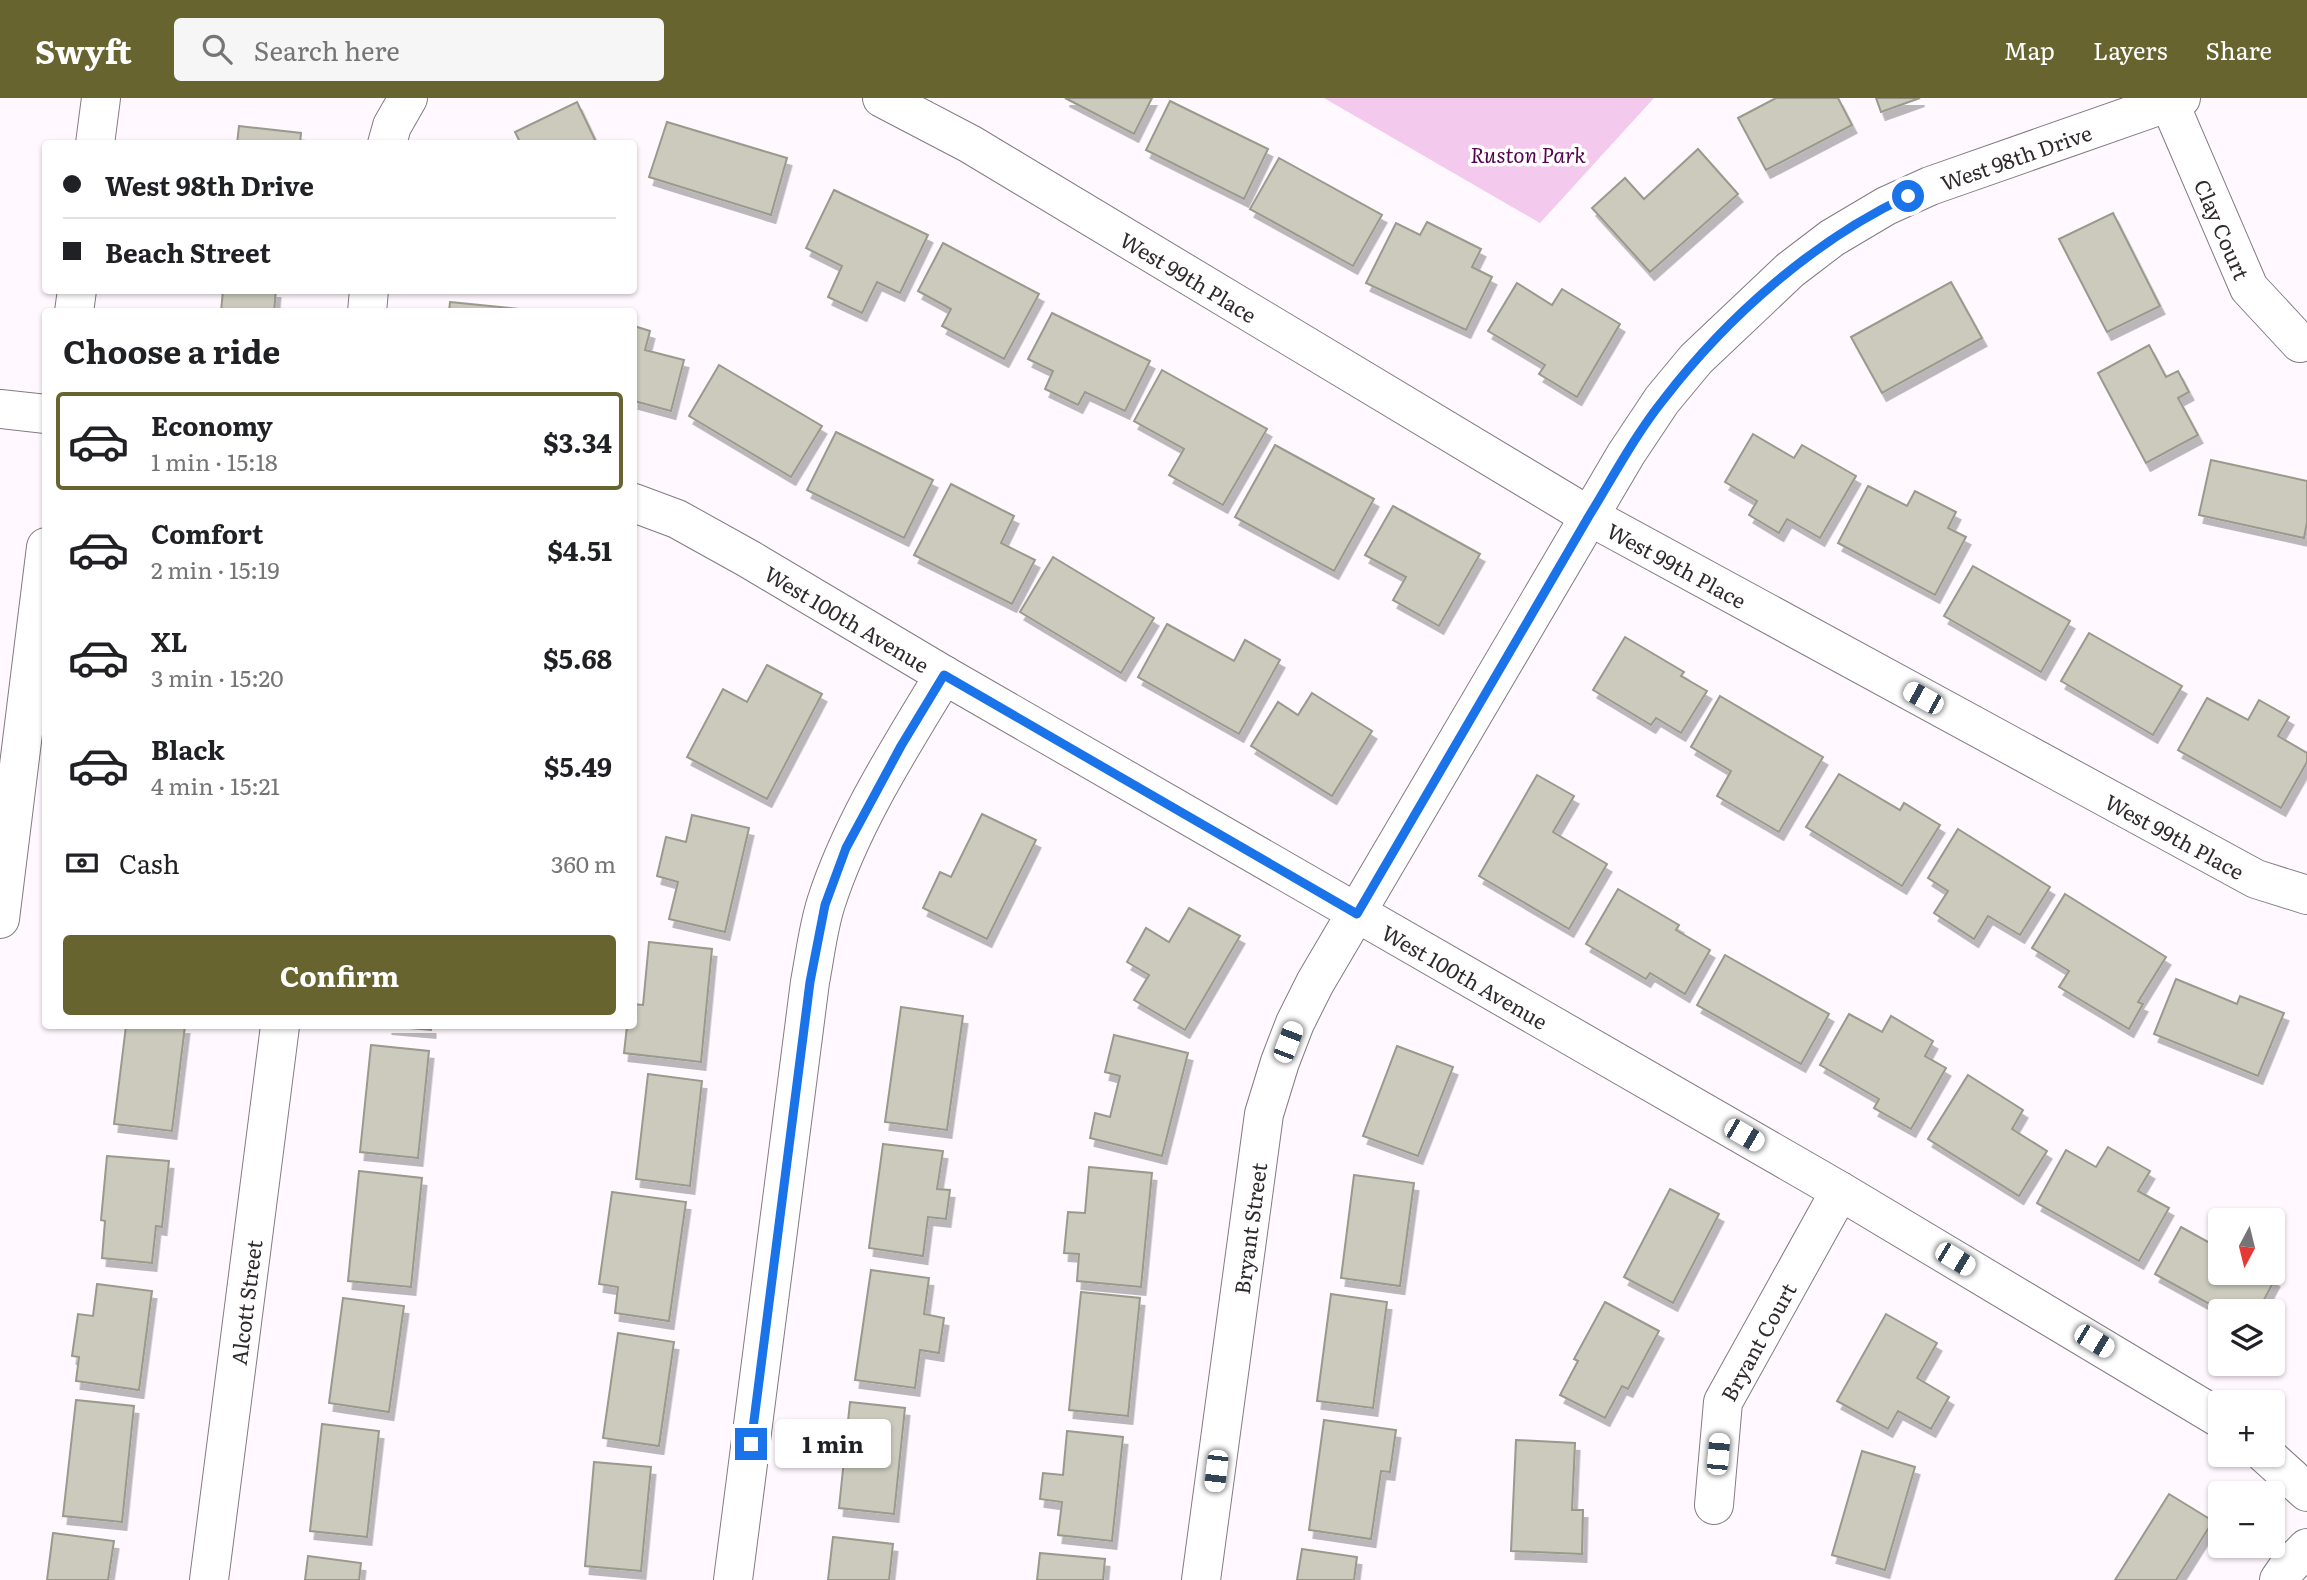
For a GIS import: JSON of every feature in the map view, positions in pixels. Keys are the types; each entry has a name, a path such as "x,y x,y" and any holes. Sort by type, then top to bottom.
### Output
{"street":[{"path":"96,140 101,98"},
{"path":"388,140 391,126 408,98"},
{"name":"West 99th Place","path":"882,98 970,145 1589,516 2256,879 2307,895"},
{"name":"West 98th Drive","path":"1362,905 1626,454 1662,400 1696,359 1790,270 1832,238 1886,206 1930,186 2175,100"},
{"name":"Clay Court","path":"2175,100 2249,288 2300,343"},
{"path":"0,409 42,414"},
{"name":"West 100th Avenue","path":"637,504 689,525 944,675 1362,905 2208,1411"},
{"path":"0,919 42,579"},
{"path":"733,1580 810,982 825,905 846,848 901,746 944,675"},
{"name":"Bryant Street","path":"1201,1580 1264,1114 1295,1023 1315,983 1362,905"},
{"name":"Alcott Street","path":"209,1580 280,1029"},
{"name":"Bryant Court","path":"1714,1505 1723,1402 1840,1191"},
{"path":"2279,1467 2307,1492"},
{"path":"2279,1580 2307,1548"}],"green space":[{"name":"Ruston Park","path":"1324,98 1654,98 1540,223"}],"building":[{"path":"1065,98 1152,98 1134,134"},
{"path":"1776,98 1838,98 1852,125 1766,170 1738,118"},
{"path":"1876,98 1920,98 1881,112"},
{"path":"1170,101 1268,149 1244,199 1146,150"},
{"path":"577,102 595,140 519,140 515,132"},
{"path":"667,122 787,158 771,215 649,177"},
{"path":"239,126 301,133 300,140 237,140"},
{"path":"1698,149 1738,194 1650,272 1592,208 1625,178 1644,199"},
{"path":"1279,158 1382,215 1353,266 1250,209"},
{"path":"834,190 928,235 900,293 877,282 862,313 828,297 842,266 806,248"},
{"path":"2113,213 2160,306 2107,332 2059,239"},
{"path":"1427,222 1481,249 1472,267 1492,277 1466,330 1366,283 1396,223 1420,235"},
{"path":"943,243 1039,294 1004,359 942,326 951,309 918,291"},
{"path":"1951,282 1982,338 1882,393 1851,337"},
{"path":"1517,283 1552,305 1562,289 1620,324 1577,397 1539,374 1545,365 1488,331"},
{"path":"223,294 276,294 274,308 221,308"},
{"path":"450,302 510,308 449,308"},
{"path":"1052,313 1150,361 1125,411 1085,392 1078,405 1045,389 1053,371 1028,359"},
{"path":"637,327 650,331 645,350 684,360 671,411 637,402"},
{"path":"2149,345 2166,377 2178,371 2189,392 2178,398 2198,435 2146,463 2098,373"},
{"path":"719,365 822,426 791,477 689,416"},
{"path":"1162,370 1267,429 1223,505 1169,475 1184,449 1134,421"},
{"path":"836,432 933,480 904,538 807,490"},
{"path":"1753,434 1794,458 1802,445 1856,476 1820,538 1787,519 1779,533 1749,515 1757,501 1725,482"},
{"path":"1275,445 1374,499 1334,571 1235,517"},
{"path":"2211,460 2307,481 2307,522 2304,538 2199,515"},
{"path":"951,484 1014,516 1001,543 1035,560 1012,604 914,555"},
{"path":"1868,486 1907,506 1915,491 1956,512 1948,528 1966,537 1935,595 1838,543"},
{"path":"1393,506 1480,554 1439,626 1393,600 1406,577 1365,555"},
{"path":"1053,557 1154,618 1121,673 1020,612"},
{"path":"1973,566 2070,621 2041,672 1944,616"},
{"path":"1167,624 1234,661 1245,640 1280,660 1239,734 1138,677"},
{"path":"2089,633 2182,686 2153,735 2061,681"},
{"path":"1625,637 1684,672 1681,676 1707,691 1681,733 1656,718 1651,725 1593,690"},
{"path":"767,665 822,694 767,799 687,757 723,689 747,702"},
{"path":"1312,693 1372,731 1332,796 1251,746 1278,702 1298,715"},
{"path":"1720,696 1823,757 1779,832 1717,796 1731,771 1691,747"},
{"path":"2207,698 2248,720 2259,700 2289,717 2278,736 2307,753 2307,762 2281,808 2178,750"},
{"path":"1839,774 1900,810 1904,803 1940,825 1902,886 1806,827"},
{"path":"1537,775 1574,796 1553,832 1607,864 1569,929 1479,876"},
{"path":"982,814 1036,840 987,939 923,908 940,872 951,877"},
{"path":"692,815 749,828 725,932 669,919 678,882 657,876 666,837 686,842"},
{"path":"1958,829 2050,887 2020,935 1988,916 1974,939 1934,913 1948,891 1928,878"},
{"path":"1618,889 1679,925 1676,930 1710,950 1685,994 1650,973 1646,979 1586,944"},
{"path":"2065,894 2166,957 2138,1002 2143,1004 2129,1029 2059,987 2069,971 2032,948"},
{"path":"1189,908 1240,936 1185,1030 1134,1000 1149,975 1127,962 1146,928 1169,942"},
{"path":"649,942 712,949 701,1062 624,1053 627,1029 637,1029 637,1004 643,1005"},
{"path":"1725,955 1829,1014 1801,1064 1697,1005"},
{"path":"2176,979 2237,1004 2240,996 2284,1013 2258,1076 2154,1034"},
{"path":"901,1007 963,1016 947,1130 885,1122"},
{"path":"1849,1014 1882,1032 1891,1016 1933,1041 1925,1056 1946,1068 1911,1129 1874,1108 1879,1099 1820,1065"},
{"path":"126,1029 185,1029 172,1131 114,1124"},
{"path":"1114,1035 1188,1053 1162,1156 1090,1138 1095,1113 1110,1117 1120,1076 1105,1072"},
{"path":"371,1045 429,1051 418,1158 360,1152"},
{"path":"1397,1046 1453,1067 1418,1156 1363,1136"},
{"path":"648,1074 702,1081 690,1186 636,1179"},
{"path":"1968,1075 2023,1110 2012,1129 2047,1151 2019,1196 1928,1139"},
{"path":"883,1144 943,1151 937,1189 950,1190 946,1219 928,1217 923,1256 869,1248"},
{"path":"2108,1147 2150,1171 2138,1191 2169,1208 2139,1261 2037,1203 2066,1150 2096,1167"},
{"path":"107,1156 169,1161 162,1227 156,1226 152,1263 102,1258 105,1221 101,1220"},
{"path":"1089,1167 1152,1173 1141,1287 1077,1281 1079,1254 1064,1253 1068,1212 1085,1213"},
{"path":"359,1171 422,1178 411,1287 348,1281"},
{"path":"1354,1175 1414,1183 1400,1286 1341,1278"},
{"path":"1670,1189 1719,1214 1673,1303 1624,1277"},
{"path":"612,1192 686,1202 669,1321 615,1313 618,1287 599,1284"},
{"path":"2181,1227 2208,1242 2208,1285 2272,1285 2264,1299 2208,1299 2208,1303 2155,1274"},
{"path":"871,1270 929,1278 924,1314 944,1318 939,1353 920,1350 915,1388 855,1380"},
{"path":"97,1284 152,1291 139,1390 76,1381 79,1357 72,1356 78,1314 93,1316"},
{"path":"1081,1292 1140,1298 1128,1416 1069,1410"},
{"path":"1331,1294 1387,1302 1373,1408 1317,1401"},
{"path":"343,1298 404,1306 389,1412 329,1403"},
{"path":"1605,1302 1659,1331 1628,1389 1622,1386 1605,1418 1560,1395 1578,1361 1574,1359"},
{"path":"1886,1314 1937,1343 1917,1378 1949,1397 1931,1429 1898,1411 1888,1429 1837,1401"},
{"path":"618,1333 674,1342 659,1446 603,1438"},
{"path":"76,1400 134,1406 122,1522 63,1516"},
{"path":"850,1402 905,1408 894,1514 839,1508"},
{"path":"1324,1420 1396,1430 1390,1472 1381,1471 1371,1539 1309,1530"},
{"path":"322,1424 379,1431 367,1537 310,1531"},
{"path":"1067,1431 1123,1437 1112,1541 1058,1535 1062,1502 1040,1499 1043,1473 1063,1475"},
{"path":"1516,1440 1575,1443 1572,1510 1583,1510 1582,1554 1511,1551"},
{"path":"1862,1451 1915,1467 1885,1570 1832,1555"},
{"path":"594,1462 651,1467 641,1571 585,1566"},
{"path":"2169,1494 2208,1518 2208,1529 2176,1580 2115,1580"},
{"path":"53,1533 114,1541 108,1580 47,1580"},
{"path":"833,1537 893,1544 889,1580 828,1580"},
{"path":"1302,1549 1357,1557 1354,1580 1297,1580"},
{"path":"1040,1553 1105,1559 1103,1580 1037,1580"},
{"path":"308,1556 361,1563 359,1580 305,1580"}],"route":[{"path":"751,1444 810,982 825,905 846,848 901,746 944,675 1357,914 1589,516 1662,400 1696,359 1790,270 1832,238 1908,196"}]}
